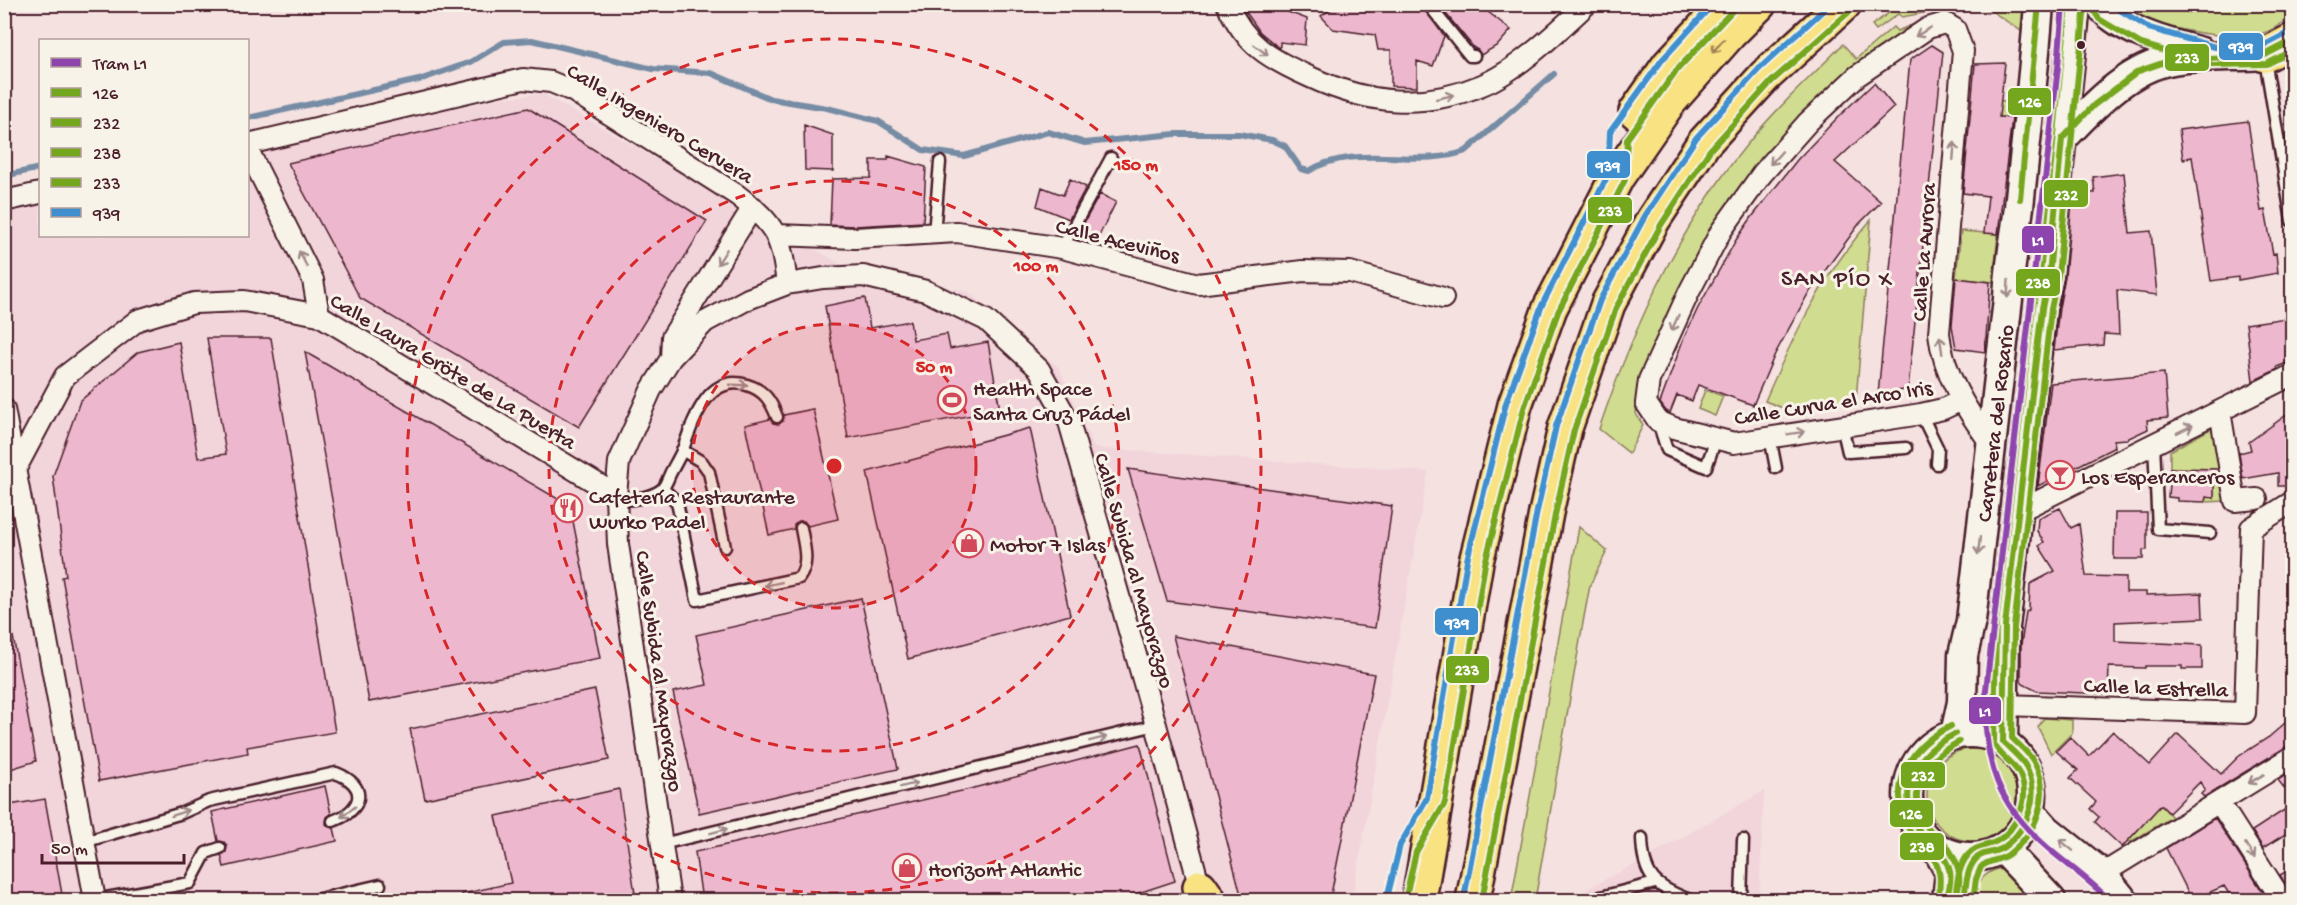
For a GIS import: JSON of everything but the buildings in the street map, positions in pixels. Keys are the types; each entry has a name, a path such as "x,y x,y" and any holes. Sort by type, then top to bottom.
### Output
{"highway":[{"path":"1617,177 1618,136 1669,65 1726,4"},
{"path":"1419,900 1476,562 1515,405 1550,308 1617,177 1669,102 1759,4"},
{"path":"1473,900 1546,513 1565,428 1608,304 1653,220 1703,144 1765,76 1844,4"},
{"path":"1396,900 1408,849 1436,801"}],"main road":[{"name":"Carretera del Rosario","path":"1955,734 1962,702 1963,655 1971,621 2008,299 2009,269 2015,241 2039,4"},
{"name":"Carretera del Rosario","path":"2003,741 2005,626 2042,308 2049,275 2076,4"},
{"path":"2100,4 2104,12 2145,36 2214,56"},
{"path":"2062,139 2094,105 2139,71 2171,60 2279,48"},
{"path":"1947,900 1950,873 1937,849 1921,834 1909,809 1909,782 1921,756 1943,738 1955,734 1984,734 2003,741 2026,766 2032,788 2031,812 2024,826 1968,874 1964,900"},
{"path":"2031,812 2046,829 2102,874 2123,900"},
{"path":"1937,849 1957,856 1990,853 2051,900"}],"street":[{"path":"1227,4 1235,22 1245,36 1282,65 1346,91 1382,101 1416,102 1449,96 1484,85 1515,66 1587,4"},
{"name":"Calle La Aurora","path":"1658,421 1646,403 1649,380 1689,292 1721,231 1762,174 1808,122 1857,76 1928,28 1945,23 1955,29 1963,51 1940,333 1941,352 1962,400 1991,444"},
{"name":"Calle Ingeniero Cervera","path":"249,144 523,79 536,79 573,91 753,207 768,220 777,235 783,253 787,284"},
{"path":"249,152 313,280 319,315"},
{"path":"4,201 39,193"},
{"path":"671,358 672,336 753,207"},
{"name":"Calle Aceviños","path":"777,235 855,238 957,232 1062,248 1198,284 1303,271 1350,272 1443,298"},
{"name":"Calle Subida al Mayorazgo","path":"670,900 618,543 616,498 619,462 651,390 671,358 705,322 748,298 787,284 823,278 863,276 926,291 986,320 1039,369 1069,422 1204,896"},
{"name":"Calle Laura Gröte de La Puerta","path":"15,471 65,376 138,320 194,303 244,301 319,315 616,498"},
{"path":"2019,512 2292,375"},
{"name":"Calle Curva el Arco Iris","path":"1658,421 1674,428 1734,443 1922,414 1943,409 1962,400"},
{"path":"4,409 95,900"},
{"path":"2220,411 2235,501 2257,499"},
{"name":"Calle la Estrella","path":"2004,705 2245,713 2250,528 2292,502"},
{"path":"2102,874 2292,757"},
{"path":"2219,802 2282,900"}],"lane":[{"path":"1428,4 1470,56 1474,56"},
{"path":"2279,48 2267,79 2292,221"},
{"path":"1062,248 1111,158"},
{"path":"934,234 940,162"},
{"path":"616,498 646,497 663,489 682,450 696,413 704,400 717,389 741,383 763,393 772,403 777,417"},
{"path":"1922,414 1938,449 1937,464"},
{"path":"1658,421 1667,450 1706,467 1716,439"},
{"path":"1842,426 1848,452 1906,448"},
{"path":"1770,437 1776,468"},
{"path":"2154,444 2158,529 2210,533"},
{"path":"682,450 702,462 709,472 725,547"},
{"path":"663,489 677,502 697,600 799,579 804,572 806,559 801,528"},
{"path":"662,844 1156,725"},
{"path":"84,842 182,813 209,801 336,773 347,777 355,784 358,791 358,803 353,810 333,820"},
{"path":"1642,838 1643,860 1655,883 1690,900"},
{"path":"1741,900 1743,840"},
{"path":"95,900 190,883 206,853 220,848"},
{"path":"1589,900 1655,883"},
{"path":"315,900 380,885"}],"shaded area":[{"path":"543,94 842,265 968,292 1059,368 1094,448 1428,472 1352,900 5,900 4,204 39,196 39,237 249,237 249,152 502,98"},
{"path":"1764,791 1759,900 1566,900 1643,860"}],"green space":[{"path":"1900,5 1966,5 1902,17 1898,14 1876,30 1872,25"},
{"path":"1968,5 2024,5 2024,33 1990,10"},
{"path":"2121,5 2292,5 2292,15 2265,33 2207,34 2150,20"},
{"path":"1917,23 1793,129 1638,390 1636,414 1643,425 1629,453 1599,429 1613,388 1646,309 1685,233 1708,197 1760,129 1843,44 1856,59 1893,27 1897,31"},
{"path":"1973,98 2016,102 2014,118 1971,115"},
{"path":"1871,220 1856,400 1788,410 1765,401 1824,283"},
{"path":"1961,231 1998,234 1993,282 1956,278"},
{"path":"1705,390 1723,396 1715,416 1698,409"},
{"path":"2214,427 2227,501 2205,502 2206,497 2214,497 2214,469 2170,468 2170,451"},
{"path":"1579,527 1607,551 1590,585 1535,900 1511,900"},
{"path":"2044,718 2072,720 2072,733 2051,754 2038,727"},
{"path":"1973,749 1990,753 2005,763 2015,778 2019,795 2015,812 2005,827 1990,837 1973,841 1956,837 1941,827 1931,812 1927,795 1931,778 1941,763 1956,753"},
{"path":"2161,805 2172,817 2127,842"},
{"path":"1997,869 2008,869 2038,898 2026,896 2008,900 1973,900 1980,881"}],"waterway":[{"path":"249,118 419,80 471,62 504,42 532,40 653,69 711,73 771,99 827,108 878,121 923,150 964,156 1048,132 1085,143 1175,134 1239,134 1272,140 1285,146 1301,169 1309,171 1346,158 1427,158 1466,151 1554,74"},
{"path":"4,176 39,168"}],"tram line":[{"name":"L1","path":"2063,4 2058,67 1985,698 1985,722 1987,743 1997,782 2017,817 2049,849 2109,900"}],"transit line":[{"name":"939","path":"1387,898 1400,845 1427,798 1467,560 1506,403 1542,305 1608,175 1610,132 1662,60 1713,4"},
{"name":"939","path":"1464,898 1537,511 1556,426 1600,300 1645,216 1696,138 1759,69 1830,4"},
{"name":"126","path":"2020,199 2039,4"},
{"name":"238","path":"1955,899 1958,876 1968,855 1974,849 1997,841 2010,830 2019,814 2024,797 2020,774 1994,744 1996,625 2033,307 2040,274 2067,4"},
{"name":"939","path":"2110,4 2149,28 2215,47 2263,46 2288,33"},
{"name":"232","path":"1973,900 1976,879 1981,867 2007,856 2020,844 2034,823 2041,799 2042,787 2034,762 2012,738 2014,627 2051,309 2058,276 2085,5"},
{"name":"233","path":"2092,8 2099,19 2141,44 2212,65 2267,64 2292,51"},
{"name":"233","path":"1405,900 1416,852 1445,803 1485,564 1524,408 1558,312 1625,180 1627,139 1676,71 1733,10"},
{"name":"233","path":"1482,900 1555,515 1574,430 1616,308 1661,225 1710,150 1771,82 1850,11"},
{"name":"126","path":"1964,900 1972,864 1978,857 2004,847 2020,831 2026,821 2032,799 2030,776 2025,765 2003,742 2005,626 2042,308 2049,275 2062,139 2094,105 2139,71 2171,60 2265,55 2292,41"},
{"name":"238","path":"1938,899 1940,880 1938,868 1933,857 1914,837 1904,818 1900,802 1901,786 1904,771 1912,758 1935,735 1951,726"},
{"name":"126","path":"1947,900 1951,879 1948,865 1920,832 1912,817 1909,788 1913,775 1929,752 1955,734"},
{"name":"232","path":"1956,900 1959,880 1957,865 1945,843 1928,828 1917,802 1921,778 1928,767 1937,757 1959,742"}],"place":[{"name":"Health Space Santa Cruz Pádel","path":"952,400"},
{"name":"Los Esperanceros","path":"2060,475"},
{"name":"Cafetería Restaurante Wurko Padel","path":"568,508"},
{"name":"Motor 7 Islas","path":"969,543"},
{"name":"Horizont Atlantic","path":"907,868"}],"district":[{"name":"SAN PÍO X","path":"1837,277"}]}
